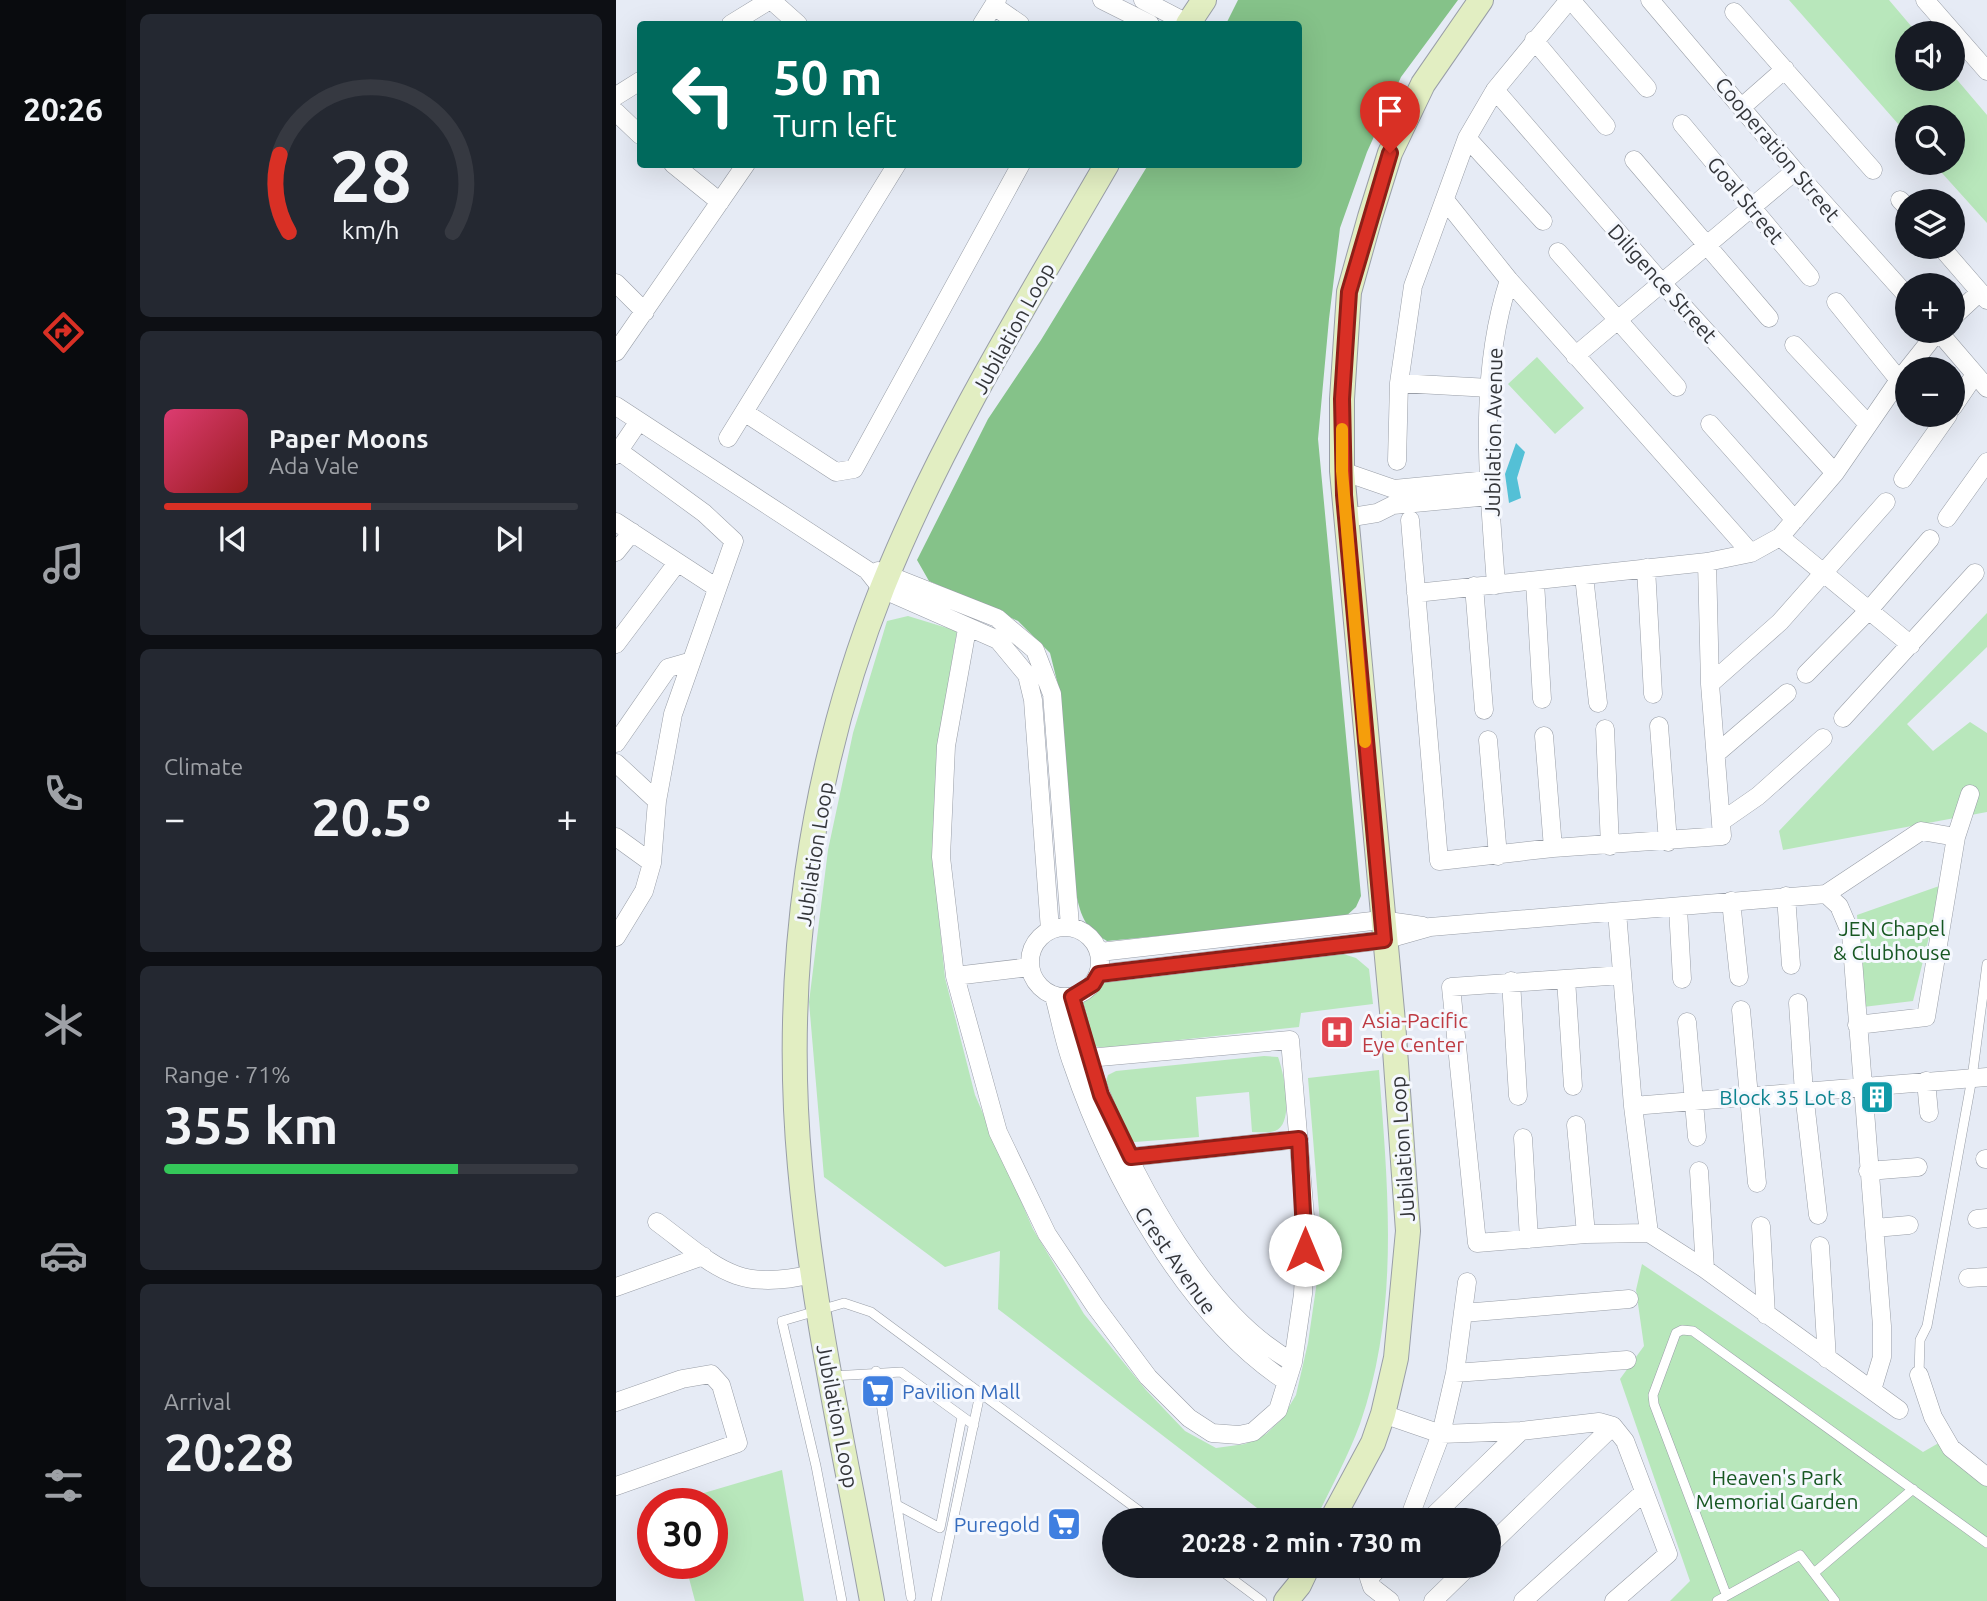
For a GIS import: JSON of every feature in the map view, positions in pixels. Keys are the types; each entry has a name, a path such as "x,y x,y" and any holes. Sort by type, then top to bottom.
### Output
{"main road":[{"path":"1191,21 1204,0"},
{"name":"Jubilation Loop","path":"1338,1508 1373,1443 1384,1414 1396,1358 1408,1231 1342,471 1342,399 1349,292 1390,153 1423,84 1481,0"},
{"name":"Jubilation Loop","path":"872,1601 817,1311 800,1166 794,994 807,873 832,746 879,577 993,361 1105,168"},
{"path":"1286,1601 1302,1578"}],"street":[{"path":"736,21 771,0 795,21"},
{"path":"1101,0 1128,6 1155,20"},
{"path":"1143,0 1155,20"},
{"path":"1397,461 1399,383 1413,286 1467,138 1495,90 1570,0 1647,88"},
{"name":"Cooperation Street","path":"1650,0 1743,106 1795,171 1895,283"},
{"path":"1925,0 1987,71"},
{"path":"984,21 995,3 1016,21"},
{"path":"1734,12 1874,170"},
{"path":"1534,40 1606,126"},
{"path":"1743,106 1785,69"},
{"path":"616,96 637,83"},
{"name":"Diligence Street","path":"1495,90 1661,282 1835,473"},
{"path":"616,112 637,132"},
{"name":"Goal Street","path":"1682,124 1810,277"},
{"path":"1467,138 1543,221"},
{"path":"1634,160 1709,244 1769,318"},
{"path":"678,168 720,202"},
{"path":"616,352 743,168"},
{"path":"728,438 895,168"},
{"path":"744,412 836,472 854,469 1019,168"},
{"path":"1575,356 1795,171"},
{"path":"1445,200 1509,280 1751,553"},
{"path":"1558,252 1677,387"},
{"path":"1951,259 1983,296 1965,309"},
{"name":"Jubilation Avenue","path":"1496,585 1489,488 1490,388 1496,318 1509,280"},
{"path":"616,283 645,312"},
{"path":"1836,302 1895,375"},
{"path":"1917,357 1928,343"},
{"path":"1948,343 1981,382 1965,396"},
{"path":"1794,345 1868,424"},
{"path":"1399,383 1490,388"},
{"path":"1416,593 1707,562 1751,553 1780,537 1795,520 1835,473 1895,386"},
{"path":"616,406 879,577 967,629 998,640 1027,676 1033,700 1050,930"},
{"path":"616,937 621,917 644,891 652,863 657,801 674,714 734,541 704,513 617,453 639,421"},
{"path":"1710,424 1795,520"},
{"path":"1903,479 1940,427"},
{"path":"1947,518 1987,462"},
{"path":"1342,471 1394,497 1489,488"},
{"path":"1346,518 1377,513 1394,497"},
{"path":"1710,684 1780,622 1886,502"},
{"path":"1410,520 1439,861 1553,848 1668,842 1722,836 1710,684 1707,562"},
{"path":"616,522 717,589"},
{"path":"616,552 632,532"},
{"path":"1780,537 1911,645"},
{"path":"1807,674 1869,610 1930,539"},
{"path":"616,644 677,562"},
{"path":"1646,568 1653,694"},
{"path":"1843,718 1975,573"},
{"path":"1584,576 1598,703"},
{"path":"879,577 998,618 1035,650 1052,695 1069,926"},
{"path":"1535,582 1542,699"},
{"path":"1475,586 1484,710"},
{"path":"967,629 946,746 941,857 955,976 998,1132 1047,1234 1148,1377 1189,1418 1212,1433 1240,1435 1253,1432 1278,1410 1293,1362 1303,1294 1306,1228 1290,1041 1088,1058"},
{"path":"616,743 668,668 690,662"},
{"path":"1717,753 1787,693"},
{"path":"1659,726 1668,842"},
{"path":"1605,729 1610,846"},
{"path":"1544,736 1553,848"},
{"path":"1722,821 1758,796 1823,738"},
{"path":"1488,740 1498,856"},
{"path":"616,763 657,801"},
{"path":"1857,1025 1926,1017 1956,837 1970,794"},
{"path":"1100,952 1678,908 1826,894 1921,831 1956,837"},
{"path":"616,836 652,863"},
{"path":"1826,894 1839,906 1851,934 1868,1171 1891,1326 1872,1390"},
{"path":"1786,896 1791,965"},
{"path":"1731,901 1739,977"},
{"path":"1678,908 1682,979"},
{"path":"1617,912 1633,1106 1649,1233"},
{"path":"1069,926 1088,934 1100,952 1099,974 1093,984 1063,996 1038,985 1030,967 1034,945 1050,930 1069,926"},
{"path":"1099,974 1382,930"},
{"path":"955,976 1030,967"},
{"path":"1622,975 1451,987 1477,1243 1586,1234 1649,1233 1705,1269 1899,1410"},
{"path":"1566,979 1573,1086"},
{"path":"1511,981 1518,1096"},
{"name":"Crest Avenue","path":"1063,996 1088,1058 1123,1161 1208,1286 1258,1339 1293,1362"},
{"name":"Crest Avenue","path":"1063,996 1071,1061 1123,1161 1160,1246 1196,1294 1244,1350 1287,1382"},
{"path":"1798,1003 1804,1093 1818,1215"},
{"path":"1741,1010 1757,1183"},
{"path":"1687,1022 1696,1138"},
{"path":"1633,1106 1980,1077"},
{"path":"1926,1082 1929,1113"},
{"path":"1576,1125 1586,1234"},
{"path":"1522,1138 1529,1239"},
{"path":"1123,1161 1299,1139"},
{"path":"1868,1171 1917,1167"},
{"path":"1699,1171 1705,1269"},
{"path":"657,1222 703,1256 744,1280 783,1281 813,1274"},
{"path":"1875,1228 1909,1225"},
{"path":"1761,1226 1766,1315"},
{"path":"1820,1246 1827,1359"},
{"path":"616,1287 703,1256"},
{"path":"1968,1278 1987,1277"},
{"path":"1413,1508 1441,1434 1455,1373 1467,1282"},
{"path":"1463,1314 1629,1299"},
{"path":"1455,1373 1628,1360"},
{"path":"616,1402 682,1379 711,1374 721,1385 737,1443 616,1486"},
{"path":"1920,1375 1933,1417 1951,1448 1987,1477"},
{"path":"1384,1414 1441,1434 1599,1422 1613,1426 1625,1441 1668,1553 1614,1601"},
{"path":"1501,1534 1613,1426"},
{"path":"1441,1508 1521,1430"},
{"path":"1523,1601 1644,1492"},
{"path":"1369,1578 1372,1587 1390,1601"},
{"path":"1433,1601 1457,1578"}],"lane":[{"path":"1920,1375 1920,1340 1927,1326 1980,1077 1987,964"},
{"path":"842,1601 816,1466 782,1321 844,1303 859,1306 1135,1508"},
{"path":"1726,1594 1654,1404 1653,1395 1676,1333 1682,1330 1693,1331 1987,1543"},
{"path":"876,1371 911,1597"},
{"path":"831,1376 876,1371 901,1372 974,1425"},
{"path":"936,1601 980,1394"},
{"path":"897,1505 940,1528 962,1416"},
{"path":"1814,1573 1913,1489"},
{"path":"1717,1601 1800,1555 1835,1601"},
{"path":"1231,1578 1262,1601"}],"green space":[{"path":"1238,0 1458,0 1401,77 1367,152 1340,228 1329,319 1318,439 1361,896 1356,907 1344,918 1107,941 1085,921 1076,893 1061,697 1050,653 1018,621 929,581 917,560 988,419 1041,340 1146,168 1302,168 1302,21 1228,21"},
{"path":"1789,0 1889,0 1907,21 1895,21 1895,91 1965,89 1987,115 1987,223 1965,199 1965,189 1956,189 1944,175 1965,175 1965,105 1895,105 1895,120"},
{"path":"1537,357 1584,408 1555,434 1508,384"},
{"path":"1987,613 1987,647 1907,724 1933,751 1970,722 1987,733 1987,812 1783,850 1779,831"},
{"path":"908,616 957,631 938,742 933,859 945,978 975,1095 1033,1229 1084,1314 1146,1390 1185,1431 1216,1448 1245,1444 1266,1434 1281,1420 1296,1395 1308,1343 1317,1281 1320,1223 1308,1078 1379,1070 1388,1248 1381,1337 1373,1381 1360,1424 1321,1508 1257,1508 998,1309 1000,1251 945,1267 824,1177 809,1002 828,850 853,733 887,621"},
{"name":"JEN Chapel & Clubhouse","path":"1942,885 1913,1001 1863,1007 1857,915"},
{"path":"1337,952 1356,958 1369,969 1373,1004 1301,1013 1299,1027 1104,1048 1094,1046 1083,1002 1103,977"},
{"path":"1264,1056 1278,1057 1285,1086 1285,1119 1275,1131 1252,1132 1249,1092 1196,1097 1199,1137 1135,1142 1125,1139 1105,1084 1108,1075 1116,1071"},
{"name":"Heaven's Park Memorial Garden","path":"1642,1264 1923,1452 1951,1436 1987,1468 1987,1601 1670,1601 1690,1581 1620,1379 1644,1346 1636,1290"},
{"path":"782,1470 804,1601 695,1601 689,1579 728,1579 728,1488 721,1488"}],"water":[{"path":"1516,443 1525,452 1517,478 1521,498 1509,503 1505,474"}],"slow traffic":[{"path":"1342,429 1342,471 1365,742"}],"place":[{"name":"Asia-Pacific Eye Center","path":"1337,1032"},
{"name":"Block 35 Lot 8","path":"1877,1097"},
{"name":"Pavilion Mall","path":"878,1391"},
{"name":"Puregold","path":"1064,1524"}],"route":[{"path":"1305,1250 1306,1228 1299,1139 1131,1157 1101,1095 1072,997 1084,992 1099,974 1384,940 1342,471 1342,399 1349,292 1390,153"}]}
